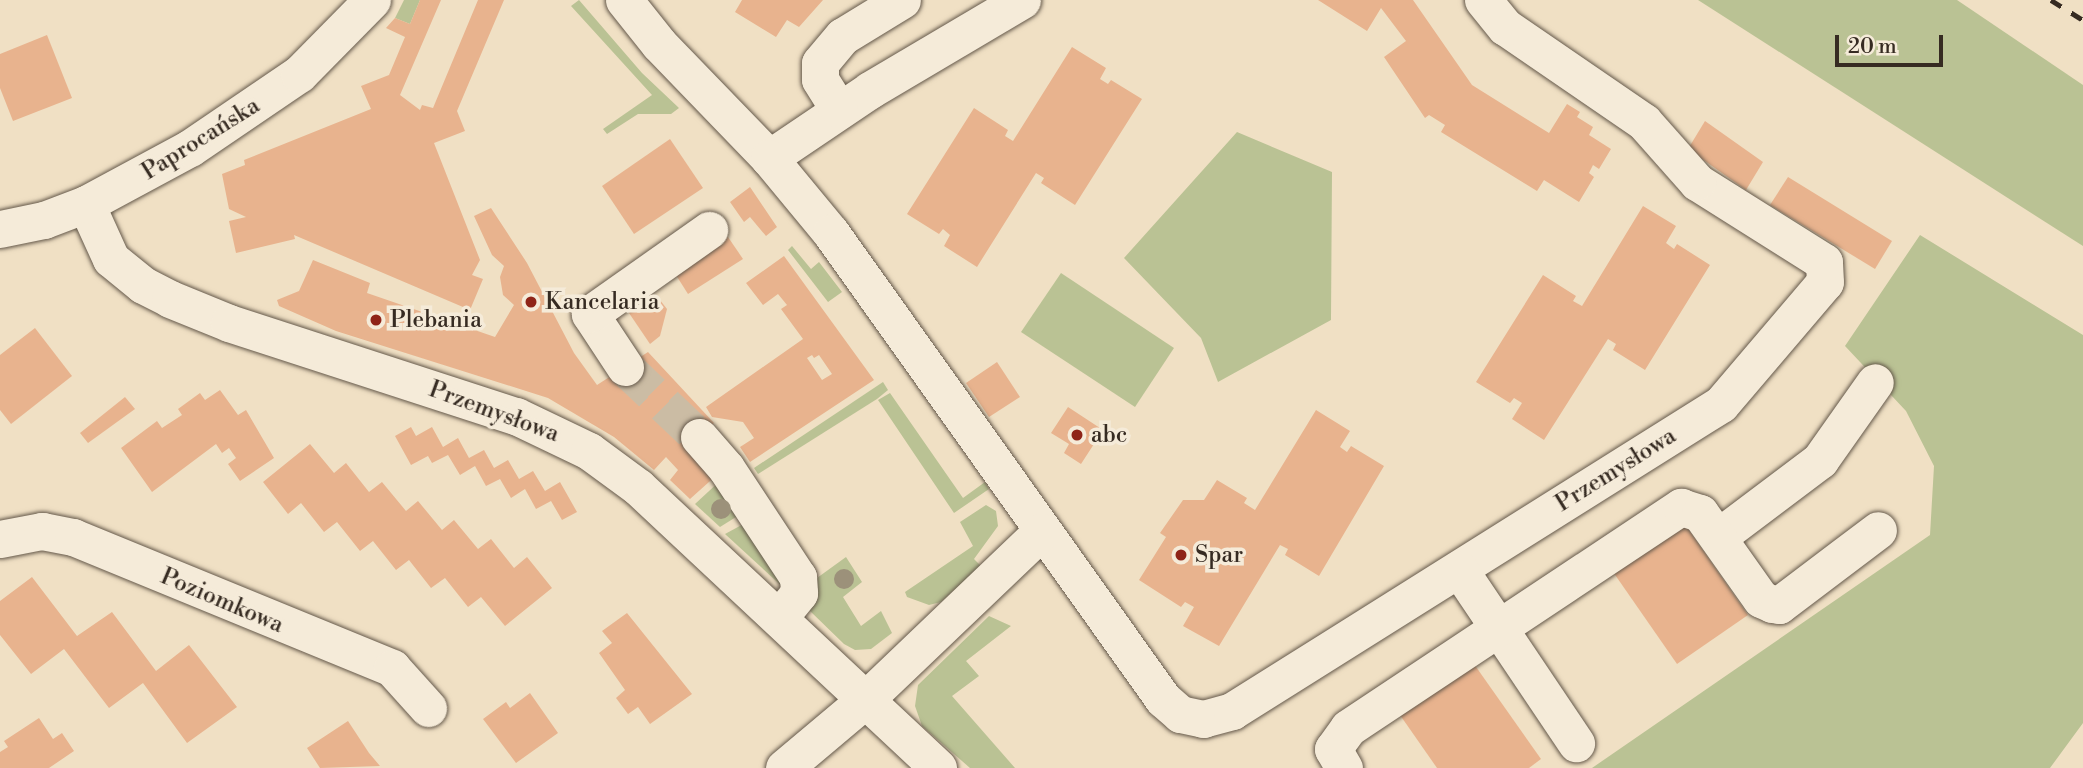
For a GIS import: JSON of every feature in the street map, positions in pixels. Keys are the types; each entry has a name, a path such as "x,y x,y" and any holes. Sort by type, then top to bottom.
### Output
{"street":[{"name":"Paprocańska","path":"0,229 44,220 141,178 247,111 324,52 372,0"},
{"path":"624,0 668,54 769,158 839,110 1022,0"},
{"path":"839,110 820,79 820,64 843,36 902,0"},
{"name":"Przemysłowa","path":"769,158 831,233 1163,699 1195,719 1210,719 1232,711 1721,404 1755,370 1826,277 1824,262 1697,182 1644,122 1505,27 1483,0"},
{"name":"Przemysłowa","path":"86,204 111,259 142,285 170,299 229,323 516,416 580,446 638,487 938,768"},
{"path":"625,367 590,314 709,230"},
{"path":"1717,537 1820,460 1875,382"},
{"path":"699,438 726,468 798,577 799,593 779,618"},
{"path":"1344,768 1334,749 1340,734 1681,507 1700,513 1761,599 1779,605 1878,530"},
{"name":"Poziomkowa","path":"0,539 41,531 73,537 392,668 428,708"},
{"path":"784,768 866,699 1041,531"},
{"path":"1459,569 1576,743"}],"green space":[{"path":"404,0 420,0 410,24 395,18"},
{"path":"579,0 642,73 679,108 671,114 638,114 607,134 603,129 652,95 571,6"},
{"path":"1698,0 1957,0 2083,85 2083,246"},
{"path":"1237,132 1332,172 1331,320 1218,382 1201,338 1124,258"},
{"path":"1920,235 2083,335 2083,723 2050,768 1592,768 1930,535 1934,466 1906,411 1845,346"},
{"path":"792,246 811,269 819,262 842,292 828,302 788,250"},
{"path":"1061,273 1174,348 1135,407 1021,332"},
{"path":"883,382 888,390 877,399 758,474 754,468"},
{"path":"890,393 963,498 985,482 989,489 954,513 878,400"},
{"path":"722,479 744,512 720,527 695,504"},
{"path":"986,505 996,511 998,526 974,559 981,566 941,602 929,605 907,597 905,592 973,546 960,522"},
{"path":"749,521 787,591 725,534"},
{"path":"846,557 862,582 843,597 861,626 881,611 892,633 871,649 855,650 844,644 809,610 818,593 817,578"},
{"path":"989,616 1011,626 966,661 979,676 952,696 1015,768 970,768 922,726 915,706 918,685"}],"building":[{"path":"420,0 441,0 400,95 420,110 422,105 433,108 478,0 504,0 457,111 465,131 434,143 480,260 472,275 483,279 470,310 294,235 295,239 236,253 229,221 246,217 229,209 222,174 245,165 244,160 371,109 361,86 389,75 405,37 386,28 395,18 410,24"},
{"path":"742,0 823,0 799,27 787,20 776,37 735,12"},
{"path":"1318,0 1413,0 1472,85 1549,133 1567,104 1580,112 1577,117 1593,127 1589,135 1611,149 1599,169 1593,165 1589,173 1594,177 1579,202 1544,180 1537,191 1441,132 1445,125 1429,115 1425,118 1384,57 1406,41 1381,8 1367,31"},
{"path":"47,35 72,98 13,121 0,88 0,54"},
{"path":"1072,47 1106,68 1100,79 1108,84 1111,80 1142,99 1075,205 1041,183 1044,178 1036,173 977,267 944,246 950,235 943,229 939,234 907,214 974,108 1008,130 1005,136 1013,141"},
{"path":"1705,121 1763,162 1746,190 1688,149"},
{"path":"670,139 703,188 634,234 602,186"},
{"path":"1788,177 1892,241 1875,269 1770,205"},
{"path":"750,187 777,227 766,236 750,217 744,222 730,202"},
{"path":"1643,206 1676,226 1666,243 1674,249 1677,244 1710,265 1645,370 1613,350 1616,344 1608,339 1544,440 1512,419 1522,403 1514,398 1510,403 1476,382 1543,275 1576,296 1573,301 1582,306"},
{"name":"Plebania","path":"491,208 527,263 574,353 597,385 648,352 714,423 692,443 719,473 690,499 670,480 678,470 666,457 654,470 614,437 548,398 336,331 279,306 277,300 299,291 313,260 370,283 367,293 495,337 514,305 503,295 500,277 504,266 492,255 474,216"},
{"path":"728,237 743,259 688,294 674,272"},
{"path":"784,256 874,380 750,462 740,447 754,438 743,422 712,417 706,407 803,339 781,309 787,305 778,294 763,305 746,283","holes":["812,355 814,358 819,355 832,374 822,380 807,358"]},
{"path":"656,295 667,309 660,336 650,344 629,313"},
{"path":"35,328 72,376 11,424 0,410 0,355"},
{"path":"997,362 1020,397 989,417 966,383"},
{"path":"220,390 238,415 246,410 274,458 240,481 228,464 236,458 229,448 222,453 216,444 152,492 121,448 157,421 162,428 182,415 178,409 200,393 205,400"},
{"path":"125,397 135,409 88,443 80,433"},
{"path":"1068,407 1103,430 1081,464 1064,453 1069,444 1051,433"},
{"path":"1316,410 1350,431 1340,447 1347,452 1351,446 1384,466 1319,576 1285,555 1288,549 1280,545 1219,646 1183,626 1194,607 1185,602 1181,607 1139,580 1166,537 1160,533 1183,500 1204,500 1217,480 1247,498 1244,503 1255,510"},
{"path":"411,427 416,436 432,427 443,447 458,438 469,458 484,450 494,468 508,460 519,479 533,471 545,491 560,482 577,512 562,520 551,501 536,509 525,489 511,498 500,479 486,486 475,466 460,475 448,455 432,463 428,456 411,465 395,436"},
{"path":"310,444 334,473 346,463 369,492 382,482 406,511 418,501 442,530 454,520 478,549 491,539 514,568 527,557 552,588 505,626 481,597 468,607 445,578 431,588 409,560 396,570 373,541 360,551 337,522 324,532 301,503 288,514 263,482"},
{"path":"1682,520 1748,615 1677,664 1611,569"},
{"path":"32,577 77,636 112,612 156,671 189,645 237,707 187,743 143,683 109,708 64,649 31,674 0,635 0,601"},
{"path":"627,613 692,694 650,724 638,707 628,714 616,698 625,690 599,653 612,643 602,631"},
{"path":"1474,664 1541,759 1529,768 1437,768 1400,715"},
{"path":"530,693 558,733 516,763 483,719 506,702 510,708"},
{"path":"39,718 53,739 62,733 74,751 49,768 0,768 0,752 8,747 4,741"},
{"path":"348,721 380,766 320,768 307,748"}],"tunnel":[{"path":"625,367 699,437"}],"railway":[{"path":"2051,0 2083,20"}],"place":[{"name":"Kancelaria","path":"531,302"},
{"name":"Plebania","path":"376,320"},
{"name":"abc","path":"1077,435"},
{"name":"Spar","path":"1181,555"}]}
